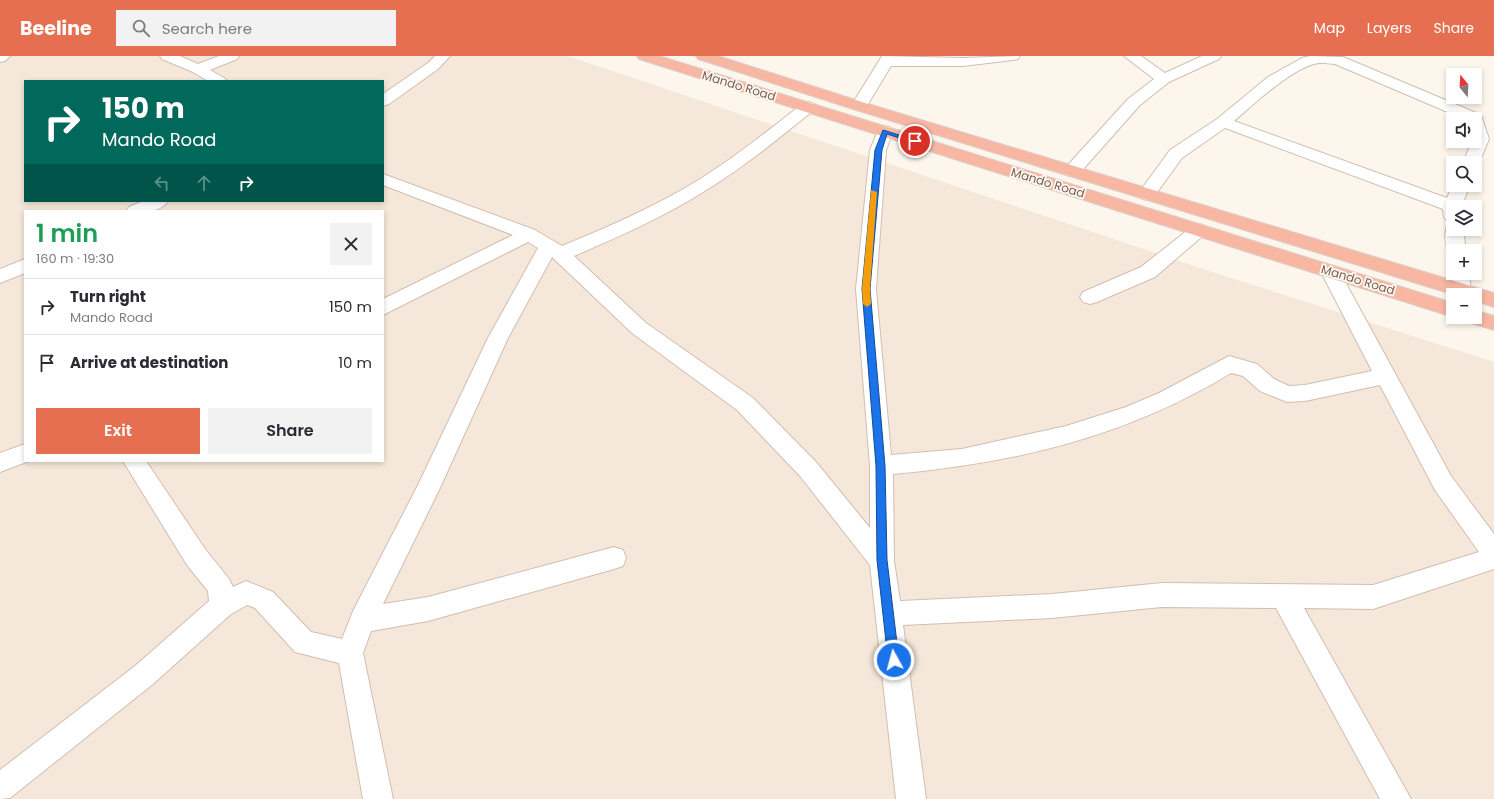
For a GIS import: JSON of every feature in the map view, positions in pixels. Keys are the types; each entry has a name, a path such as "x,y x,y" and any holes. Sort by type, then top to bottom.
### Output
{"highway":[{"name":"Mando Road","path":"644,56 1446,308"},
{"name":"Mando Road","path":"703,56 859,106 1148,194 1460,281 1494,300"},
{"path":"1482,319 1494,323"}],"street":[{"path":"167,56 198,69 217,80"},
{"path":"198,69 232,56"},
{"path":"384,100 433,66 443,56"},
{"path":"859,106 888,59 963,62 1013,56"},
{"path":"1131,56 1164,79"},
{"path":"1072,171 1134,102 1164,79 1214,56"},
{"path":"1148,194 1176,154 1223,122 1273,80 1307,61 1321,58 1338,60 1475,118 1481,139 1474,156"},
{"path":"378,799 350,654 362,620 427,490 498,338 554,251 641,219 702,185 754,149 808,107"},
{"path":"1223,122 1446,209"},
{"path":"885,131 878,150 866,289 881,466 882,560 911,799"},
{"path":"384,179 529,234 554,251 639,328 745,404 808,469 882,560"},
{"path":"137,210 156,202"},
{"path":"1090,297 1148,272 1199,230"},
{"path":"384,307 529,234"},
{"path":"0,276 24,266"},
{"path":"1330,272 1443,483 1494,553"},
{"path":"881,466 962,458 1048,440 1133,414 1211,376 1229,364 1250,370 1267,385 1287,394 1305,393 1386,376"},
{"path":"0,463 24,453"},
{"path":"135,462 196,557 220,587 222,606"},
{"path":"362,620 428,609 614,558"},
{"path":"888,614 1052,606 1162,595 1373,597 1494,558"},
{"path":"0,788 144,675 222,606 246,594 264,600 304,643 350,654"},
{"path":"1282,596 1396,799"}],"shaded area":[{"path":"0,56 567,56 1203,269 1494,362 1494,799 0,799"}],"slow traffic":[{"path":"867,304 866,289 874,192"}],"route":[{"path":"894,660 882,560 881,466 866,289 878,150 885,131 915,141"}]}
